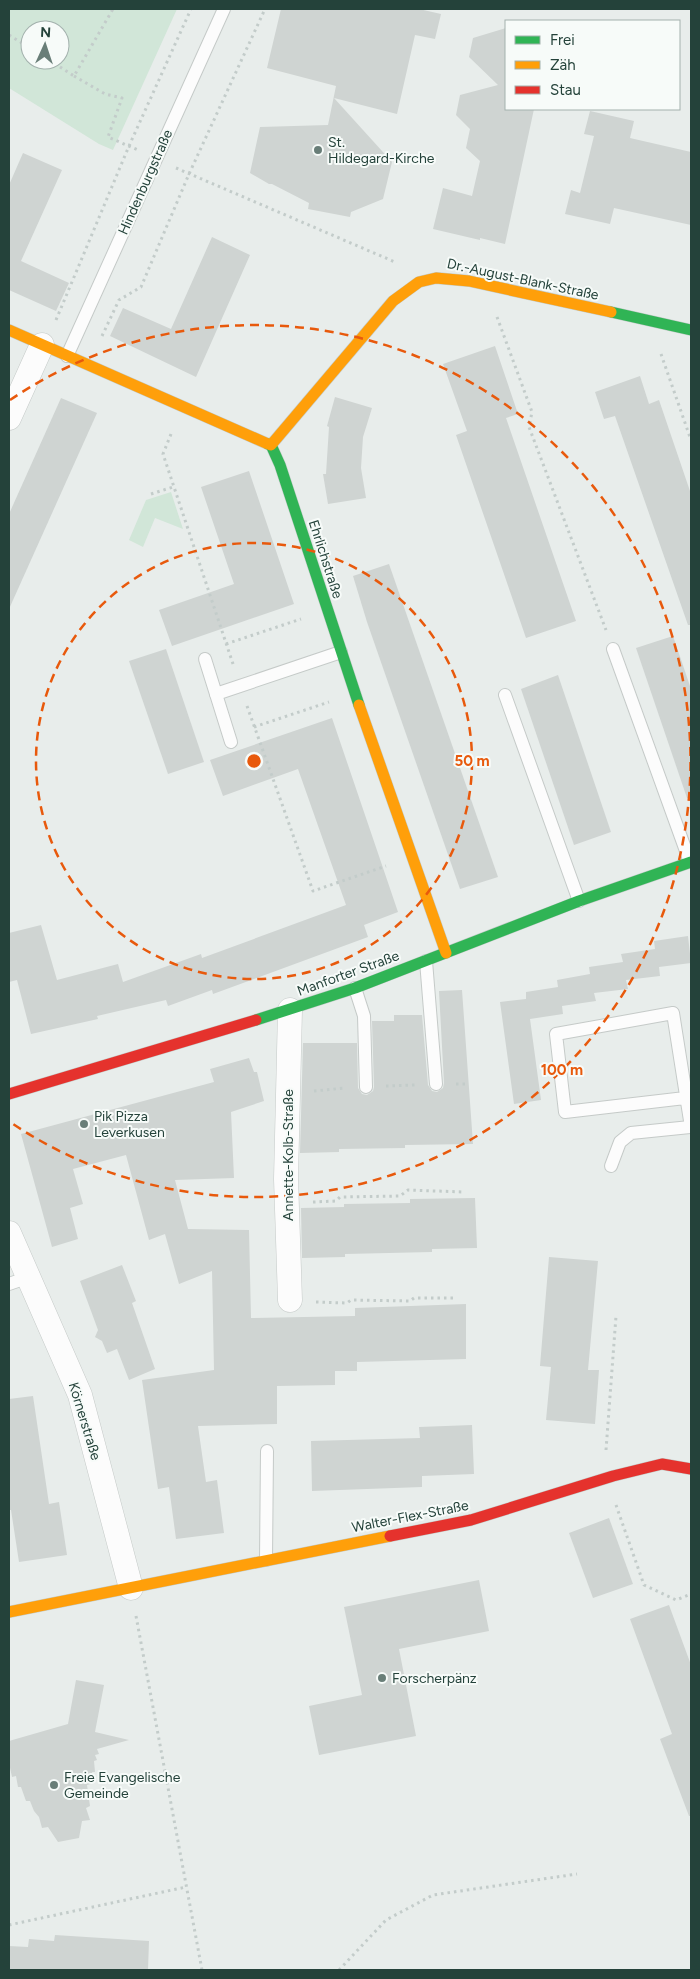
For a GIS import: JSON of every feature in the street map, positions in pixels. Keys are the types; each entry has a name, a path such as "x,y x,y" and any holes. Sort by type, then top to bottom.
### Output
{"street":[{"name":"Dr.-August-Blank-Straße","path":"271,445 393,301 408,287 422,280 438,276 484,284 691,330"},
{"path":"9,330 47,337 67,356 182,408 271,445"},
{"path":"9,418 47,337"},
{"name":"Ehrlichstraße","path":"271,445 280,464 327,611 446,953"},
{"name":"Manforter Straße","path":"9,1094 290,1010 355,988 579,902 691,862"},
{"name":"Annette-Kolb-Straße","path":"290,1010 287,1202 290,1300"},
{"name":"Körnerstraße","path":"9,1233 19,1280 80,1395 131,1588"},
{"name":"Walter-Flex-Straße","path":"9,1612 470,1520 610,1477 662,1464 691,1470"}],"lane":[{"name":"Hindenburgstraße","path":"67,356 224,9"},
{"path":"613,649 691,862"},
{"path":"216,694 341,652"},
{"path":"205,659 231,742"},
{"path":"505,696 579,902"},
{"path":"426,961 436,1084"},
{"path":"355,988 364,1016 366,1087"},
{"path":"611,1166 620,1142 632,1133 691,1127 673,1013 556,1034 564,1112 686,1098"},
{"path":"266,1560 267,1451"}],"path":[{"path":"74,76 113,9"},
{"path":"47,337 129,146 191,9"},
{"path":"88,366 119,300 141,287 189,174 264,9"},
{"path":"9,35 20,42"},
{"path":"65,70 105,94 122,98 108,137"},
{"path":"189,174 410,267 422,280"},
{"path":"484,284 532,412 529,427 613,649"},
{"path":"664,324 659,346 691,440"},
{"path":"182,408 163,454 254,726 313,891 412,857"},
{"path":"152,494 173,487"},
{"path":"226,644 327,611"},
{"path":"254,726 356,694"},
{"path":"288,1092 436,1084"},
{"path":"287,1202 336,1201 340,1196 400,1196 408,1190 464,1192"},
{"path":"290,1300 347,1303 351,1300 410,1301 414,1298 455,1298"},
{"path":"616,1316 605,1455 610,1477 644,1585 676,1600 691,1594"},
{"path":"131,1588 202,1970"},
{"path":"339,1970 386,1920 432,1895 577,1874"},
{"path":"9,1924 186,1887"}],"green space":[{"path":"9,9 177,9 113,150 99,144 9,88"},
{"path":"171,492 183,529 155,518 143,547 129,540 146,500"}],"building":[{"path":"281,9 419,9 441,14 435,39 415,35 397,114 334,98 392,162 383,199 351,212 350,217 308,209 309,203 250,173 260,127 328,125 336,86 267,68"},
{"path":"505,28 505,110 534,110 505,244 433,229 443,188 472,196 480,161 466,148 470,129 456,115 460,95 498,85 469,57 473,38"},
{"path":"590,111 634,121 630,138 691,152 691,225 614,208 610,224 565,214 571,190 580,193 594,136 584,134"},
{"path":"23,153 62,170 21,261 69,283 56,311 9,290 9,185"},
{"path":"212,237 250,255 196,377 110,336 123,308 171,329"},
{"path":"495,346 518,414 506,418 576,621 526,638 456,435 467,431 443,364"},
{"path":"640,376 649,404 659,400 691,494 691,625 688,625 615,416 604,419 595,392"},
{"path":"335,397 372,408 363,437 361,468 366,498 328,504 323,474 326,474 329,427 327,426"},
{"path":"61,398 97,413 9,609 9,514"},
{"path":"249,471 294,604 172,646 159,610 234,584 201,487"},
{"path":"389,564 498,877 460,889 367,622 353,576"},
{"path":"673,636 691,689 691,798 687,798 636,648"},
{"path":"166,649 204,762 168,774 129,661"},
{"path":"558,675 611,832 574,845 521,689"},
{"path":"332,718 398,912 364,925 368,937 213,994 212,990 168,1006 166,1000 97,1016 98,1019 31,1034 17,980 9,982 9,933 41,925 57,980 118,964 123,982 201,954 202,958 346,905 298,769 223,796 210,760"},
{"path":"688,936 691,963 659,967 660,976 626,980 628,989 594,993 596,1001 562,1006 563,1014 530,1019 541,1100 514,1104 500,1002 526,999 526,992 558,987 557,980 590,974 589,967 623,962 621,954 655,949 654,941"},
{"path":"462,990 473,1144 405,1145 405,1148 339,1149 339,1152 300,1153 303,1043 357,1043 358,1088 362,1094 367,1095 373,1091 374,1087 372,1021 394,1021 394,1015 422,1015 428,1085 432,1091 437,1092 443,1088 444,1083 439,991"},
{"path":"249,1058 254,1072 257,1072 264,1101 231,1112 234,1178 175,1180 188,1229 249,1230 251,1318 355,1316 355,1308 466,1304 466,1359 357,1362 357,1371 335,1371 335,1385 277,1386 277,1424 198,1426 206,1482 217,1480 224,1533 176,1539 169,1487 158,1489 142,1380 214,1370 212,1271 179,1284 165,1234 149,1240 126,1155 73,1169 83,1204 70,1208 78,1239 52,1247 21,1134 214,1082 210,1069"},
{"path":"475,1198 477,1248 432,1249 432,1252 345,1254 345,1257 302,1258 301,1208 344,1207 344,1204 410,1203 410,1199"},
{"path":"549,1257 598,1261 588,1370 599,1370 595,1424 546,1420 551,1367 540,1366"},
{"path":"122,1265 136,1301 132,1303 155,1369 129,1380 117,1349 107,1353 102,1341 95,1337 98,1330 80,1281"},
{"path":"33,1396 49,1504 59,1502 67,1555 19,1562 11,1510 9,1510 9,1399"},
{"path":"472,1425 474,1474 422,1476 422,1487 312,1491 311,1441 420,1438 419,1427"},
{"path":"609,1518 633,1584 593,1598 569,1533"},
{"path":"479,1580 489,1631 399,1649 416,1736 319,1755 309,1706 362,1695 344,1607"},
{"path":"669,1605 691,1665 691,1816 689,1816 660,1739 672,1734 630,1619"},
{"name":"Freie Evangelische Gemeinde","path":"76,1680 104,1685 95,1732 129,1740 97,1749 99,1754 95,1755 97,1760 94,1761 95,1772 92,1772 94,1783 87,1785 90,1806 86,1808 90,1820 82,1821 79,1838 58,1842 48,1827 42,1828 39,1817 30,1801 26,1801 21,1787 18,1787 16,1776 12,1777 9,1763 9,1741 68,1724"},
{"path":"55,1935 149,1941 148,1970 9,1970 9,1946 28,1947 29,1939 54,1941"}],"traffic: fast":[{"path":"611,312 691,330"},
{"path":"268,444 271,445 280,465 359,705"},
{"path":"256,1020 355,988 579,901 691,862"}],"traffic: slow":[{"path":"271,445 393,301 419,282 436,278 469,281 611,312"},
{"path":"9,330 268,444"},
{"path":"359,705 446,953"},
{"path":"9,1612 390,1536"}],"traffic: jam":[{"path":"9,1094 256,1020"},
{"path":"390,1536 471,1520 613,1476 662,1464 691,1469"}],"place":[{"name":"St. Hildegard-Kirche","path":"318,150"},
{"name":"Pik Pizza Leverkusen","path":"84,1124"},
{"name":"Forscherpänz","path":"382,1678"},
{"name":"Freie Evangelische Gemeinde","path":"54,1785"}]}
